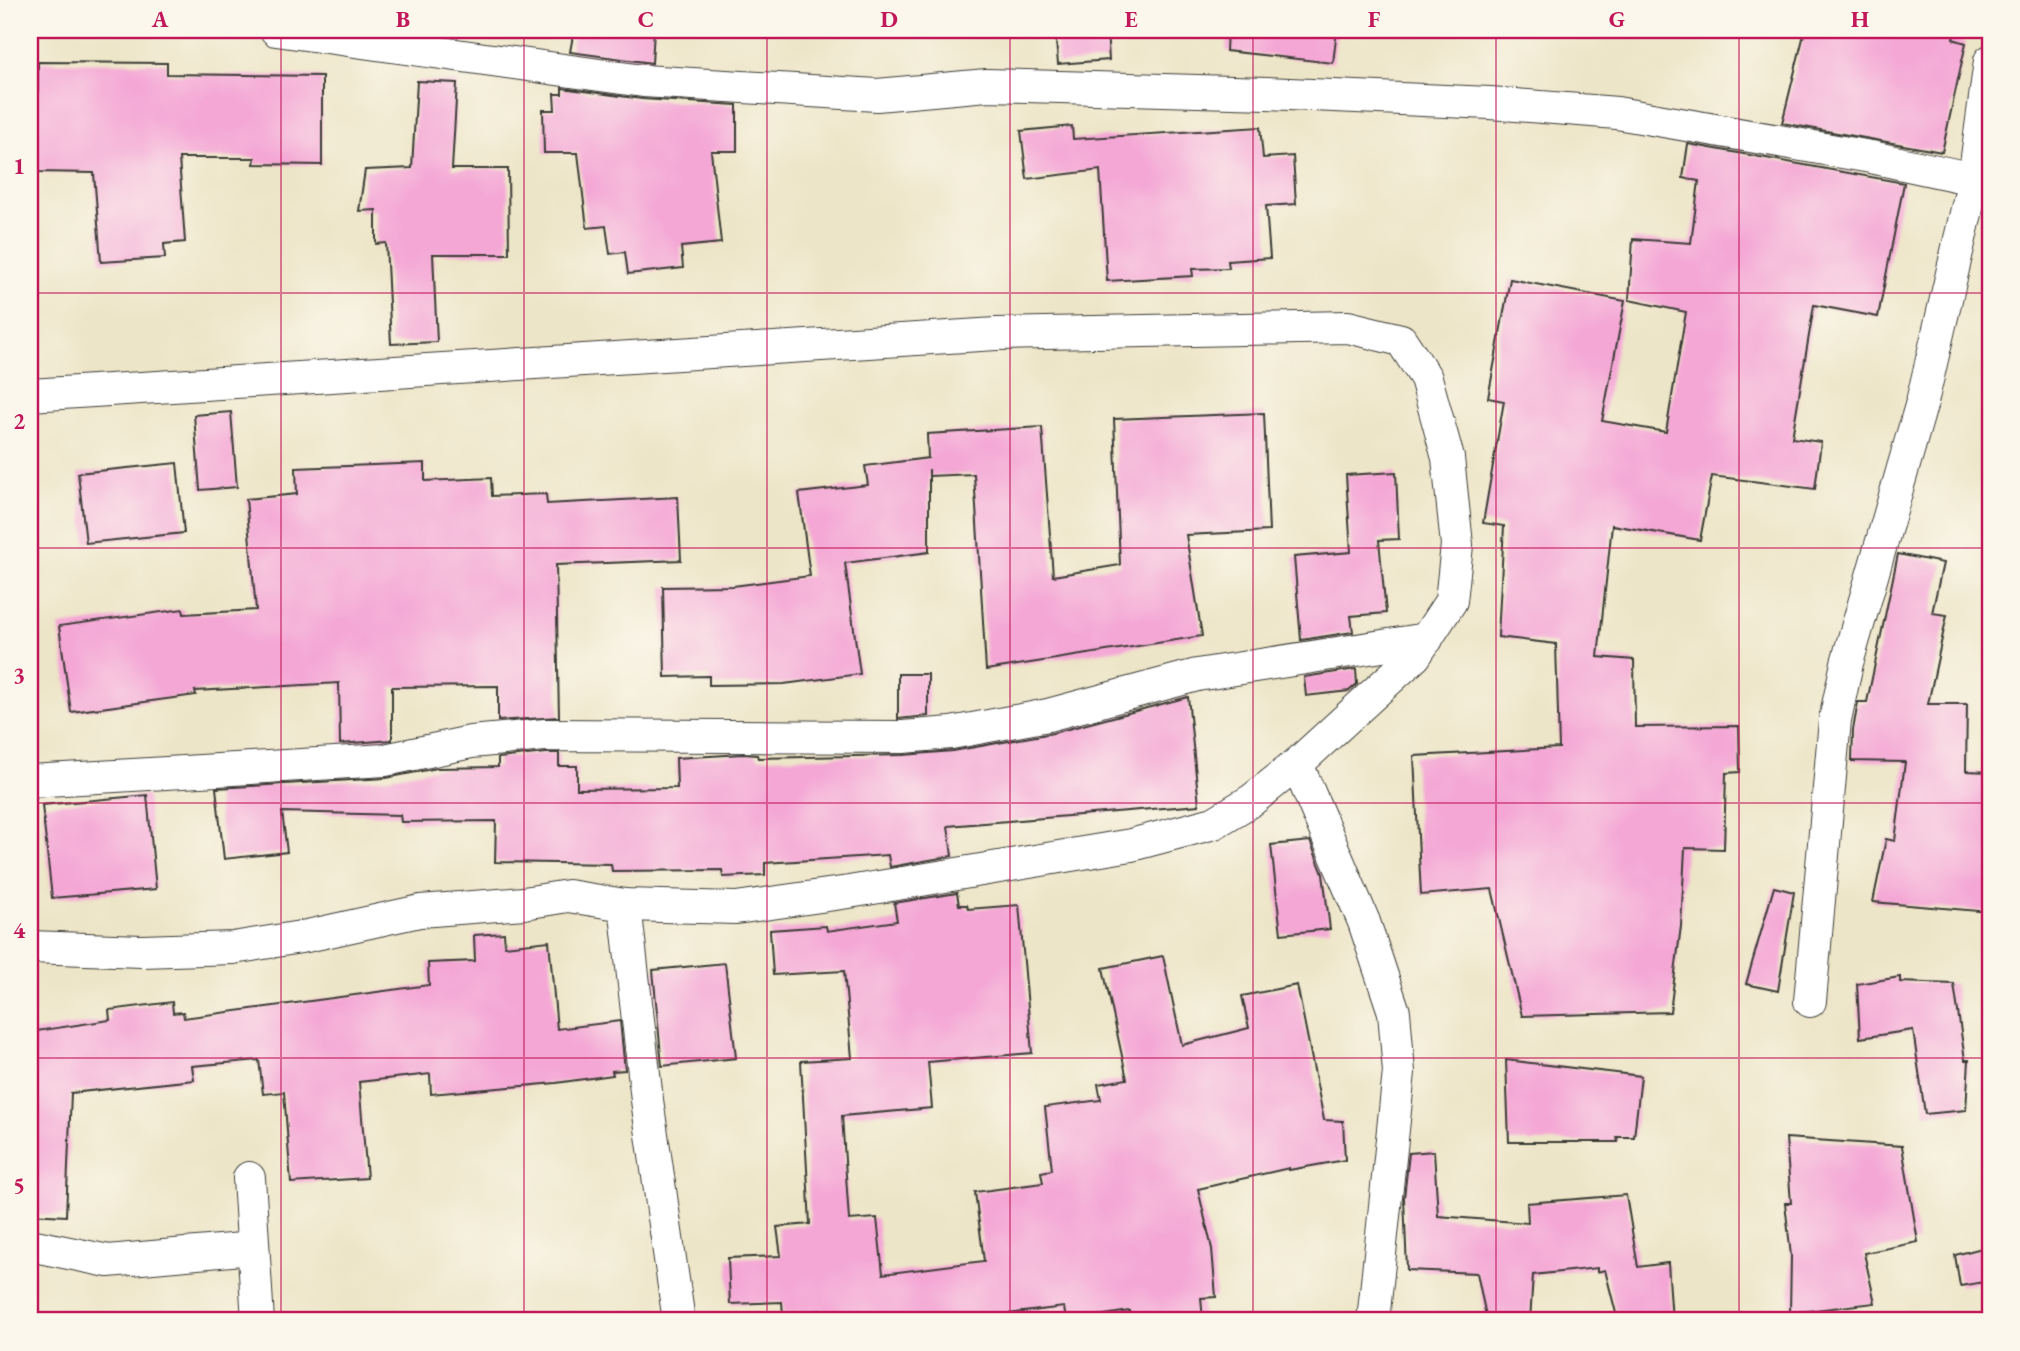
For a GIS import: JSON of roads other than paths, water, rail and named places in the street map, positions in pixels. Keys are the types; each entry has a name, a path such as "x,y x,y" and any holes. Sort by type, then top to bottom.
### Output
{"street":[{"path":"276,30 643,81 775,86 877,95 986,85 1267,93 1490,103 1617,113 1871,157 1974,179"},
{"path":"1810,1001 1835,720 1847,663 1922,402 1974,179 1990,61"},
{"path":"30,395 996,334 1348,327 1401,340 1426,378 1448,458 1457,545 1451,601 1415,656 1297,764 1252,800 1214,823 1131,845 736,908 625,905 568,896 524,903 441,908 233,948 142,951 30,947"},
{"path":"30,781 385,760 471,742 545,735 903,737 951,733 1048,715 1197,675 1427,639"},
{"path":"1297,764 1364,922 1394,1012 1399,1072 1373,1321"},
{"path":"625,905 647,1100 679,1321"},
{"path":"249,1178 258,1321"},
{"path":"30,1245 108,1261 253,1248"}]}
